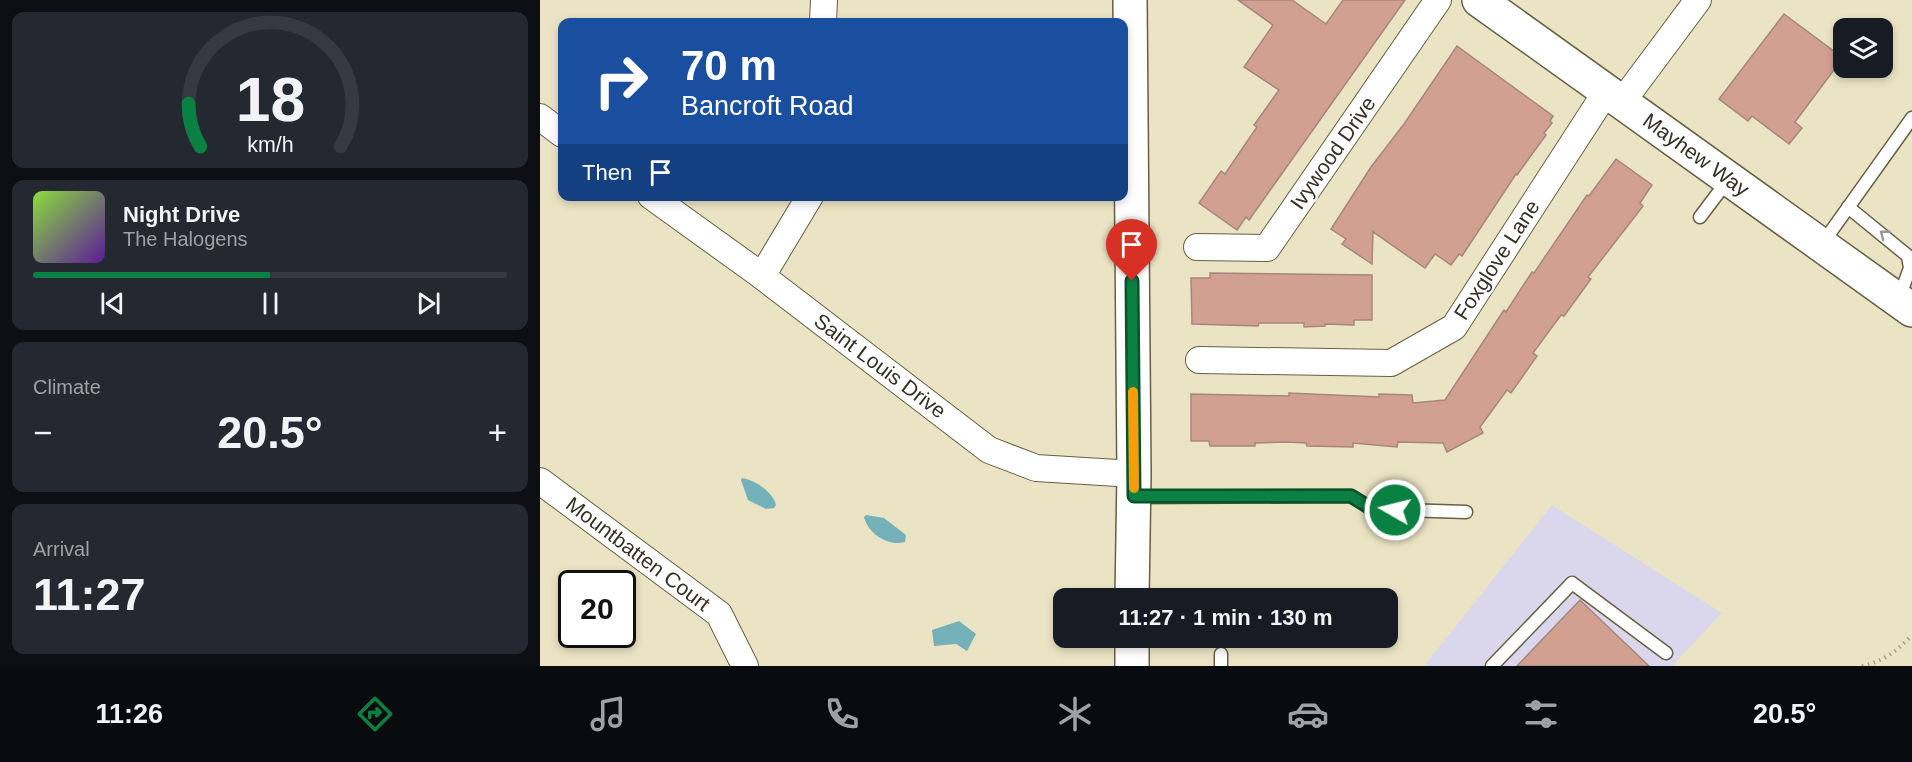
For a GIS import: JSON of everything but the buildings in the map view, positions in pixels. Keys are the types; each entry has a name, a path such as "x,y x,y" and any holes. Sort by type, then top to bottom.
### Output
{"street":[{"path":"823,18 824,0"},
{"path":"1130,0 1134,485 1132,588"},
{"name":"Ivywood Drive","path":"1197,247 1267,248 1438,0"},
{"name":"Mayhew Way","path":"1479,0 1905,305"},
{"name":"Foxglove Lane","path":"1199,360 1391,363 1454,327 1614,97 1698,0"},
{"path":"540,117 558,131"},
{"name":"Saint Louis Drive","path":"658,201 762,276 989,450 1036,468 1134,485"},
{"path":"762,276 807,201"},
{"name":"Mountbatten Court","path":"540,481 719,614 745,666"},
{"path":"1132,648 1132,666"}],"lane":[{"path":"1821,245 1912,118"},
{"path":"1700,218 1729,178"},
{"path":"1848,207 1908,256 1910,268 1905,305"},
{"path":"1134,485 1351,496 1372,509 1466,512"},
{"path":"1492,666 1572,582 1666,653"}],"path":[{"path":"1862,666 1877,664 1896,651 1912,635"}],"shaded area":[{"path":"1552,505 1722,613 1672,666 1424,666"}],"water":[{"path":"742,478 758,484 767,491 774,500 776,505 774,508 766,509 748,500"},
{"path":"866,515 884,518 906,535 905,542 892,543 880,538 866,523 864,517"},
{"path":"959,621 976,634 967,651 956,644 934,646 932,630"}],"slow traffic":[{"path":"1133,392 1134,488"}],"route":[{"path":"1132,281 1134,496 1351,496 1372,509 1395,510"}]}
